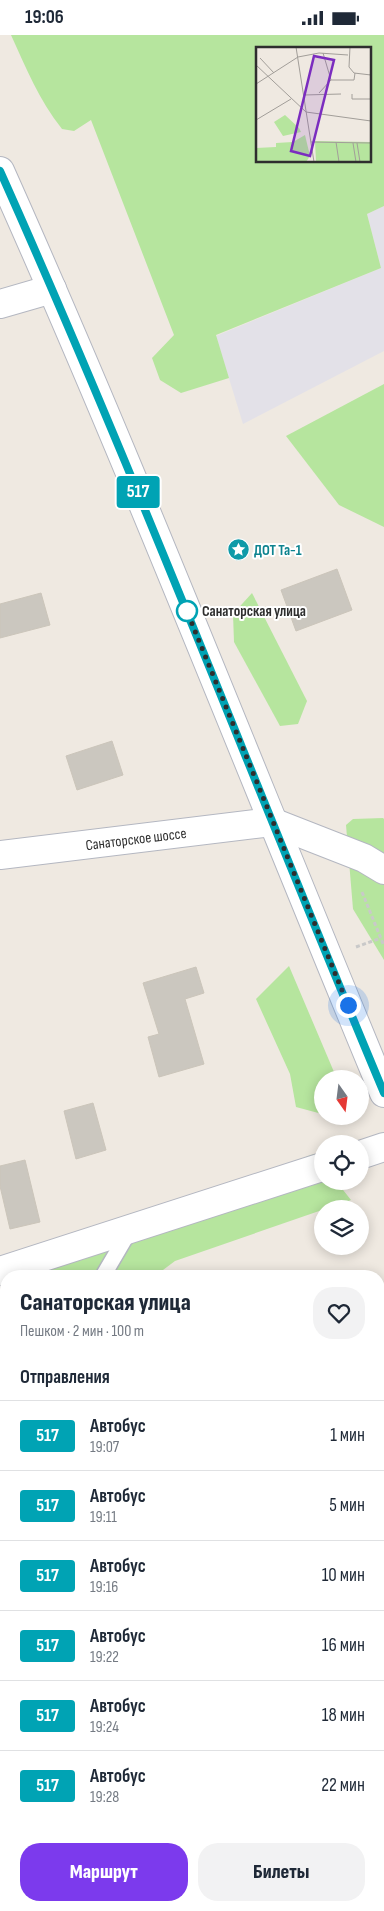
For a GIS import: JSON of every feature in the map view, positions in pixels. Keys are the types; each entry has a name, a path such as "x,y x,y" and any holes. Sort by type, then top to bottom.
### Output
{"main road":[{"path":"0,171 52,289 218,685 272,822 384,1093"},
{"path":"0,304 52,289"},
{"path":"272,822 364,858 384,870"},
{"name":"Санаторское шоссе","path":"0,855 272,822"},
{"path":"369,1152 384,1147"},
{"path":"3,1270 314,1170"}],"lane":[{"path":"107,1270 130,1230"}],"path":[{"path":"362,892 384,946"},
{"path":"355,947 381,937"}],"shaded area":[{"path":"384,206 384,351 243,424 216,336 381,268 367,214"}],"green space":[{"path":"11,35 384,35 384,206 367,214 381,268 216,335 229,378 181,393 160,380 152,358 174,335 91,120 74,131 62,129 28,72"},
{"path":"384,384 384,527 339,505 286,436"},
{"path":"252,593 307,701 298,724 280,726 234,642 233,614"},
{"path":"383,818 384,960 353,909 346,825 353,819"},
{"path":"289,966 333,1070 314,1070 314,1112 296,1107 290,1074 256,999"},
{"path":"314,1154 314,1190 343,1190 351,1200 314,1200 314,1213 175,1261 163,1270 19,1270 104,1229"}],"building":[{"path":"337,569 352,610 296,631 281,590"},
{"path":"41,593 50,625 0,638 0,604"},
{"path":"112,741 123,775 77,790 66,756"},
{"path":"196,967 204,993 185,999 204,1064 159,1077 148,1037 159,1034 143,983"},
{"path":"93,1103 106,1150 76,1159 64,1111"},
{"path":"25,1160 40,1222 10,1229 0,1186 0,1166"}],"bus line":[{"name":"517","path":"0,171 52,289 218,685 272,822 384,1093"}],"place":[{"name":"ДОТ Та-1","path":"238,550"},
{"name":"Санаторская улица","path":"187,611"}],"route":[{"path":"187,611 186,609 348,1005"}]}
